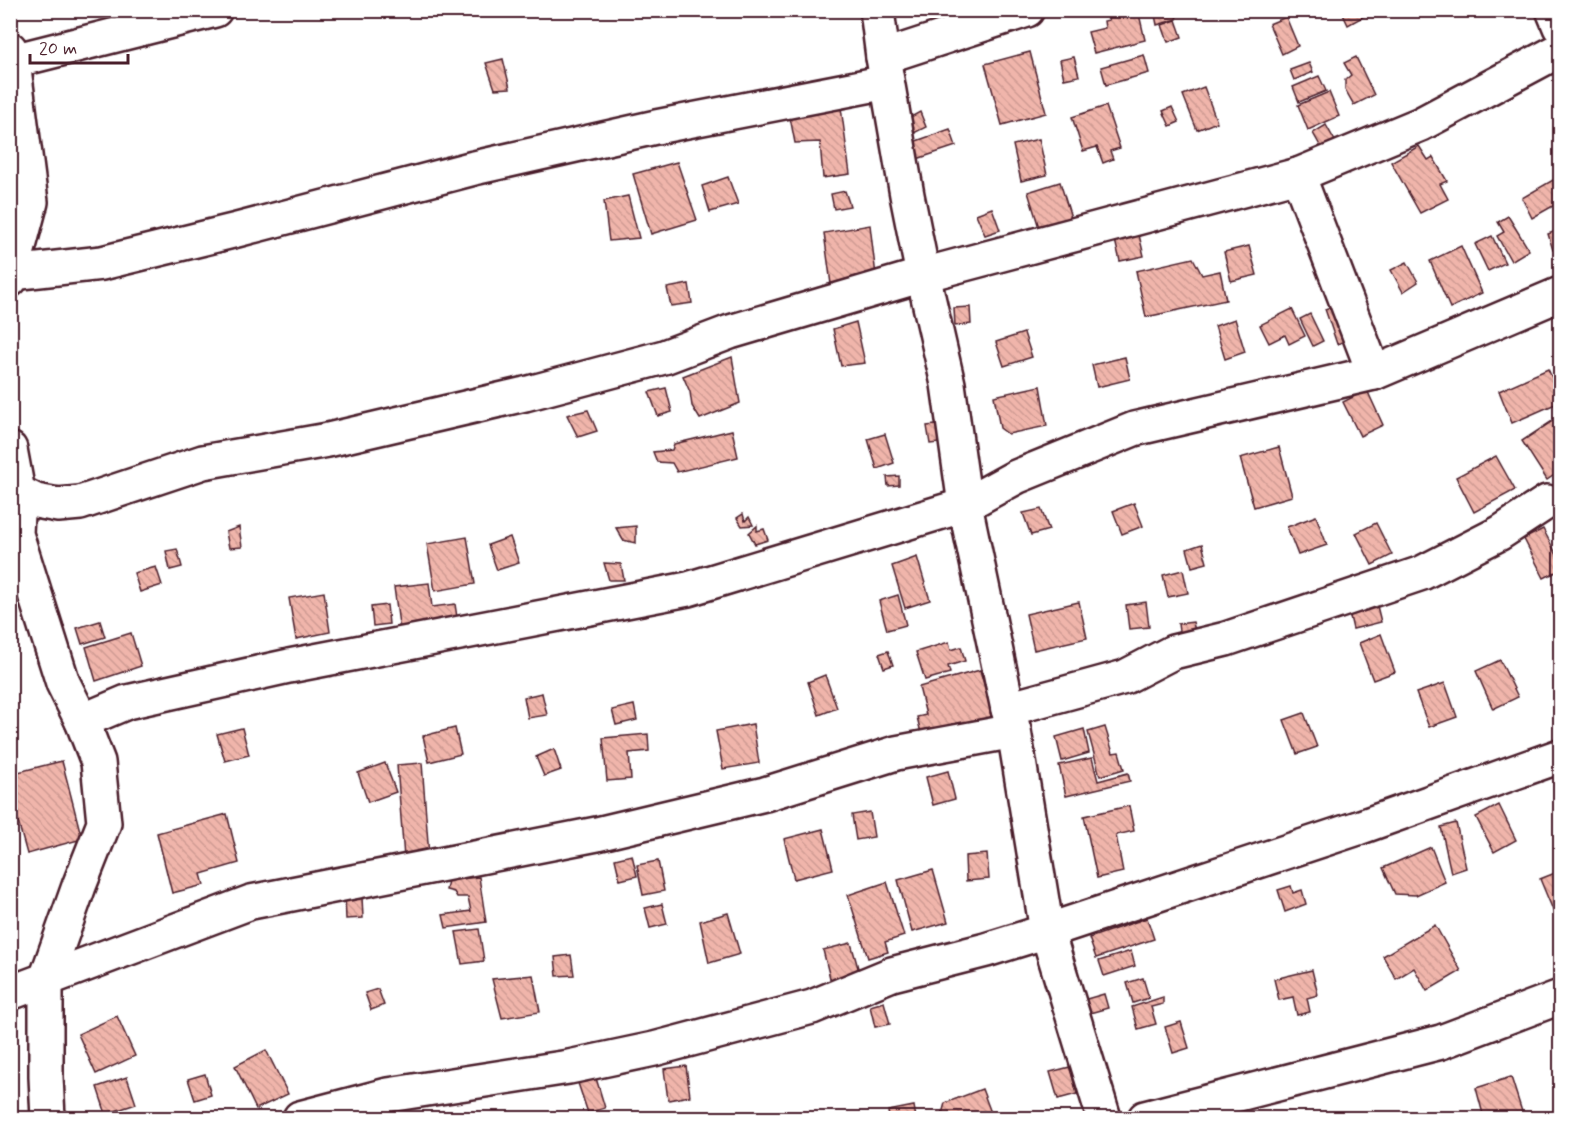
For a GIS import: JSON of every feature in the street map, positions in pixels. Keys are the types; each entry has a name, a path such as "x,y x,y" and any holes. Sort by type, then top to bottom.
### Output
{"street":[{"path":"214,10 12,55 31,202 11,276 102,263 474,168 656,127 885,70 1027,10"},
{"path":"877,10 907,195 948,384 965,505 1011,720 1047,932 1104,1119"},
{"path":"1553,10 1560,27"},
{"path":"18,492 36,501 58,505 80,503 203,462 328,440 525,394 652,360 730,332 923,275 1298,174 1421,124 1560,50"},
{"path":"1298,174 1374,373"},
{"path":"82,722 127,702 289,666 688,589 965,505 1016,477 1134,429 1374,373 1560,294"},
{"path":"10,449 18,492 16,534 63,683 98,762 104,823 46,980 48,1119"},
{"path":"10,993 251,902 597,834 765,794 1011,720 1125,677 1173,652 1226,639 1422,573 1500,533 1547,502"},
{"path":"300,1119 388,1095 568,1067 654,1049 812,1007 892,974 1047,932 1358,828 1560,756"},
{"path":"1145,1119 1441,1042 1560,998"}],"building":[{"path":"1107,10 1131,10 1134,16 1139,14 1145,40 1094,53 1088,32 1105,28 1104,21 1109,20"},
{"path":"1154,10 1175,10 1177,19 1157,25"},
{"path":"1341,10 1366,10 1368,14 1348,25"},
{"path":"1286,17 1298,46 1282,54 1269,24"},
{"path":"1176,20 1182,37 1168,42 1162,25"},
{"path":"1030,52 1046,113 1002,125 985,64"},
{"path":"1144,55 1149,73 1106,85 1101,67"},
{"path":"1074,57 1079,76 1064,79 1060,60"},
{"path":"1356,57 1374,95 1354,105 1345,89 1345,80 1351,75 1344,63"},
{"path":"503,59 510,88 495,89 486,63"},
{"path":"1309,63 1313,72 1294,80 1290,70"},
{"path":"1319,76 1326,91 1299,102 1293,87"},
{"path":"1204,87 1217,122 1197,130 1183,95"},
{"path":"1329,92 1339,116 1308,130 1298,105"},
{"path":"840,100 850,174 823,178 820,142 795,143 789,112"},
{"path":"1106,106 1120,148 1110,151 1113,159 1103,163 1097,147 1083,151 1072,117"},
{"path":"1172,107 1179,122 1170,126 1163,111"},
{"path":"920,112 926,127 912,134 907,119"},
{"path":"1326,125 1335,141 1322,149 1313,133"},
{"path":"950,129 956,146 911,161 905,145"},
{"path":"1039,139 1047,175 1021,181 1013,145"},
{"path":"1419,146 1428,160 1433,157 1447,181 1440,184 1448,199 1420,213 1391,162"},
{"path":"677,162 697,220 651,234 633,174"},
{"path":"728,177 738,204 710,212 702,186"},
{"path":"1553,180 1560,194 1560,202 1532,218 1522,198"},
{"path":"1060,182 1073,224 1041,234 1028,192"},
{"path":"845,191 850,206 834,209 831,194"},
{"path":"628,196 639,238 609,241 604,201"},
{"path":"992,208 1000,230 985,235 976,214"},
{"path":"1508,216 1529,250 1511,261 1497,236 1504,232 1498,222"},
{"path":"870,225 876,276 831,284 824,233"},
{"path":"1559,230 1560,247 1553,250 1548,234"},
{"path":"1139,235 1144,256 1120,261 1115,240"},
{"path":"1492,236 1505,263 1488,271 1475,244"},
{"path":"1249,246 1257,275 1231,281 1224,252"},
{"path":"1461,246 1482,293 1450,308 1430,261"},
{"path":"1193,258 1202,275 1220,271 1226,300 1146,317 1136,271"},
{"path":"1407,262 1418,282 1403,292 1391,270"},
{"path":"689,284 692,303 671,306 667,288"},
{"path":"1344,302 1356,337 1337,344 1325,309"},
{"path":"970,307 971,324 955,326 954,308"},
{"path":"1292,309 1305,336 1289,344 1285,335 1269,343 1260,325"},
{"path":"1310,314 1323,341 1313,346 1300,319"},
{"path":"1235,319 1245,352 1225,359 1215,326"},
{"path":"856,322 865,363 841,366 833,329"},
{"path":"1024,333 1032,357 1004,366 996,342"},
{"path":"732,357 740,403 700,419 692,406 690,392 683,376"},
{"path":"1125,357 1130,379 1097,387 1092,365"},
{"path":"1548,369 1560,395 1560,402 1512,423 1499,391"},
{"path":"1040,386 1047,426 1008,434 1000,428 994,396"},
{"path":"666,388 672,412 658,416 649,392"},
{"path":"1367,390 1383,425 1360,436 1343,402"},
{"path":"588,410 597,431 578,437 567,415"},
{"path":"1560,416 1560,471 1547,480 1522,441"},
{"path":"945,424 947,442 930,444 927,426"},
{"path":"732,430 738,457 677,472 672,463 657,462 653,452 672,450 674,444"},
{"path":"885,434 894,463 877,469 868,439"},
{"path":"1279,447 1292,496 1254,507 1240,458"},
{"path":"1496,456 1515,490 1474,512 1456,477"},
{"path":"899,476 899,485 888,486 887,477"},
{"path":"1134,503 1143,526 1122,534 1113,511"},
{"path":"1041,509 1049,530 1031,535 1023,513"},
{"path":"743,514 745,521 749,517 753,525 742,526 737,518"},
{"path":"1316,516 1327,545 1298,555 1287,527"},
{"path":"1376,523 1392,555 1372,565 1356,533"},
{"path":"636,526 636,543 623,540 616,528"},
{"path":"757,526 757,531 764,529 768,540 755,544 749,533"},
{"path":"239,527 242,547 229,548 226,532"},
{"path":"1543,529 1560,561 1560,570 1544,578 1524,539"},
{"path":"467,537 475,584 435,591 427,544"},
{"path":"510,537 519,563 497,570 488,545"},
{"path":"1202,544 1207,563 1192,567 1187,549"},
{"path":"177,549 182,567 170,570 166,551"},
{"path":"917,557 930,600 905,608 892,566"},
{"path":"604,563 621,564 624,580 609,580"},
{"path":"156,567 162,585 140,592 134,573"},
{"path":"1183,570 1188,593 1168,597 1163,575"},
{"path":"429,583 432,607 455,604 458,624 400,632 394,587"},
{"path":"324,592 330,632 296,639 289,598"},
{"path":"898,595 906,625 887,630 879,601"},
{"path":"1079,602 1087,638 1034,650 1026,614"},
{"path":"1146,602 1149,627 1129,629 1126,605"},
{"path":"1376,602 1381,622 1353,629 1348,608"},
{"path":"387,605 389,624 373,626 371,607"},
{"path":"100,621 105,637 82,644 77,628"},
{"path":"1193,622 1196,636 1180,638 1178,624"},
{"path":"131,633 141,666 96,681 86,647"},
{"path":"1381,634 1395,672 1373,680 1359,643"},
{"path":"949,642 951,650 961,647 965,661 948,666 950,673 925,680 916,652"},
{"path":"888,651 893,665 884,668 879,654"},
{"path":"1500,660 1518,697 1493,709 1476,671"},
{"path":"980,670 993,718 922,737 917,717 926,715 919,687"},
{"path":"825,675 837,708 819,715 808,682"},
{"path":"1445,683 1457,717 1429,727 1416,693"},
{"path":"542,693 547,715 528,718 524,697"},
{"path":"634,705 637,720 616,725 612,710"},
{"path":"1304,713 1317,747 1297,754 1284,720"},
{"path":"753,724 759,763 723,769 716,731"},
{"path":"1105,727 1113,753 1119,752 1124,769 1100,776 1088,732"},
{"path":"242,728 249,755 225,761 217,734"},
{"path":"455,728 461,754 429,762 423,736"},
{"path":"1084,729 1089,753 1062,761 1056,737"},
{"path":"648,734 649,751 629,753 631,779 607,781 603,738"},
{"path":"554,749 561,770 544,776 536,757"},
{"path":"1092,758 1098,781 1128,773 1130,781 1066,796 1059,765"},
{"path":"62,761 82,839 27,854 10,793 10,774"},
{"path":"385,763 396,792 368,802 358,773"},
{"path":"422,763 429,856 404,858 397,765"},
{"path":"948,771 955,799 933,805 926,777"},
{"path":"1499,805 1516,840 1494,852 1476,817"},
{"path":"1129,806 1134,831 1116,835 1123,872 1097,878 1084,816"},
{"path":"870,812 874,837 856,840 852,815"},
{"path":"227,814 239,863 201,874 204,885 172,893 157,833"},
{"path":"1456,823 1466,868 1451,873 1441,827"},
{"path":"823,829 833,869 794,879 784,839"},
{"path":"1431,847 1445,882 1416,895 1395,894 1383,868"},
{"path":"987,854 989,879 966,881 965,856"},
{"path":"632,855 637,876 620,880 615,859"},
{"path":"658,861 664,891 643,895 637,865"},
{"path":"933,870 948,922 912,932 898,880"},
{"path":"1560,871 1560,927 1540,879"},
{"path":"479,877 486,922 446,928 443,915 471,911 468,897 457,897 454,892 446,890 448,880"},
{"path":"887,882 904,936 885,942 888,952 868,958 848,895"},
{"path":"1291,886 1293,893 1302,890 1306,904 1285,912 1278,890"},
{"path":"345,897 362,897 363,918 346,919"},
{"path":"662,904 667,924 650,928 645,908"},
{"path":"728,913 740,954 709,963 700,921"},
{"path":"1147,918 1154,939 1096,958 1089,938"},
{"path":"1435,925 1461,971 1427,991 1414,968 1396,979 1383,956"},
{"path":"479,929 484,961 462,964 456,932"},
{"path":"851,943 860,975 831,982 823,950"},
{"path":"1131,951 1135,966 1104,976 1099,961"},
{"path":"571,955 574,975 557,976 555,957"},
{"path":"1312,970 1318,995 1307,998 1310,1012 1297,1015 1293,997 1279,1000 1274,979"},
{"path":"533,975 540,1012 502,1018 492,979"},
{"path":"1143,978 1149,998 1133,1003 1127,983"},
{"path":"378,989 384,1005 371,1010 365,993"},
{"path":"1104,994 1108,1008 1086,1014 1083,1000"},
{"path":"1163,997 1163,1004 1151,1007 1156,1024 1138,1029 1132,1007"},
{"path":"884,1002 890,1024 875,1027 870,1006"},
{"path":"117,1016 135,1056 96,1074 78,1034"},
{"path":"1181,1022 1189,1048 1173,1053 1165,1027"},
{"path":"266,1050 288,1094 256,1109 235,1066"},
{"path":"686,1066 690,1096 668,1100 664,1069"},
{"path":"1070,1067 1077,1094 1058,1099 1050,1072"},
{"path":"205,1074 211,1095 195,1100 188,1079"},
{"path":"127,1077 136,1104 106,1114 97,1087"},
{"path":"1511,1077 1524,1118 1484,1118 1476,1088"},
{"path":"596,1078 605,1108 588,1113 578,1083"},
{"path":"982,1089 993,1118 943,1118 945,1103"},
{"path":"914,1106 916,1118 889,1118 888,1111"}]}
